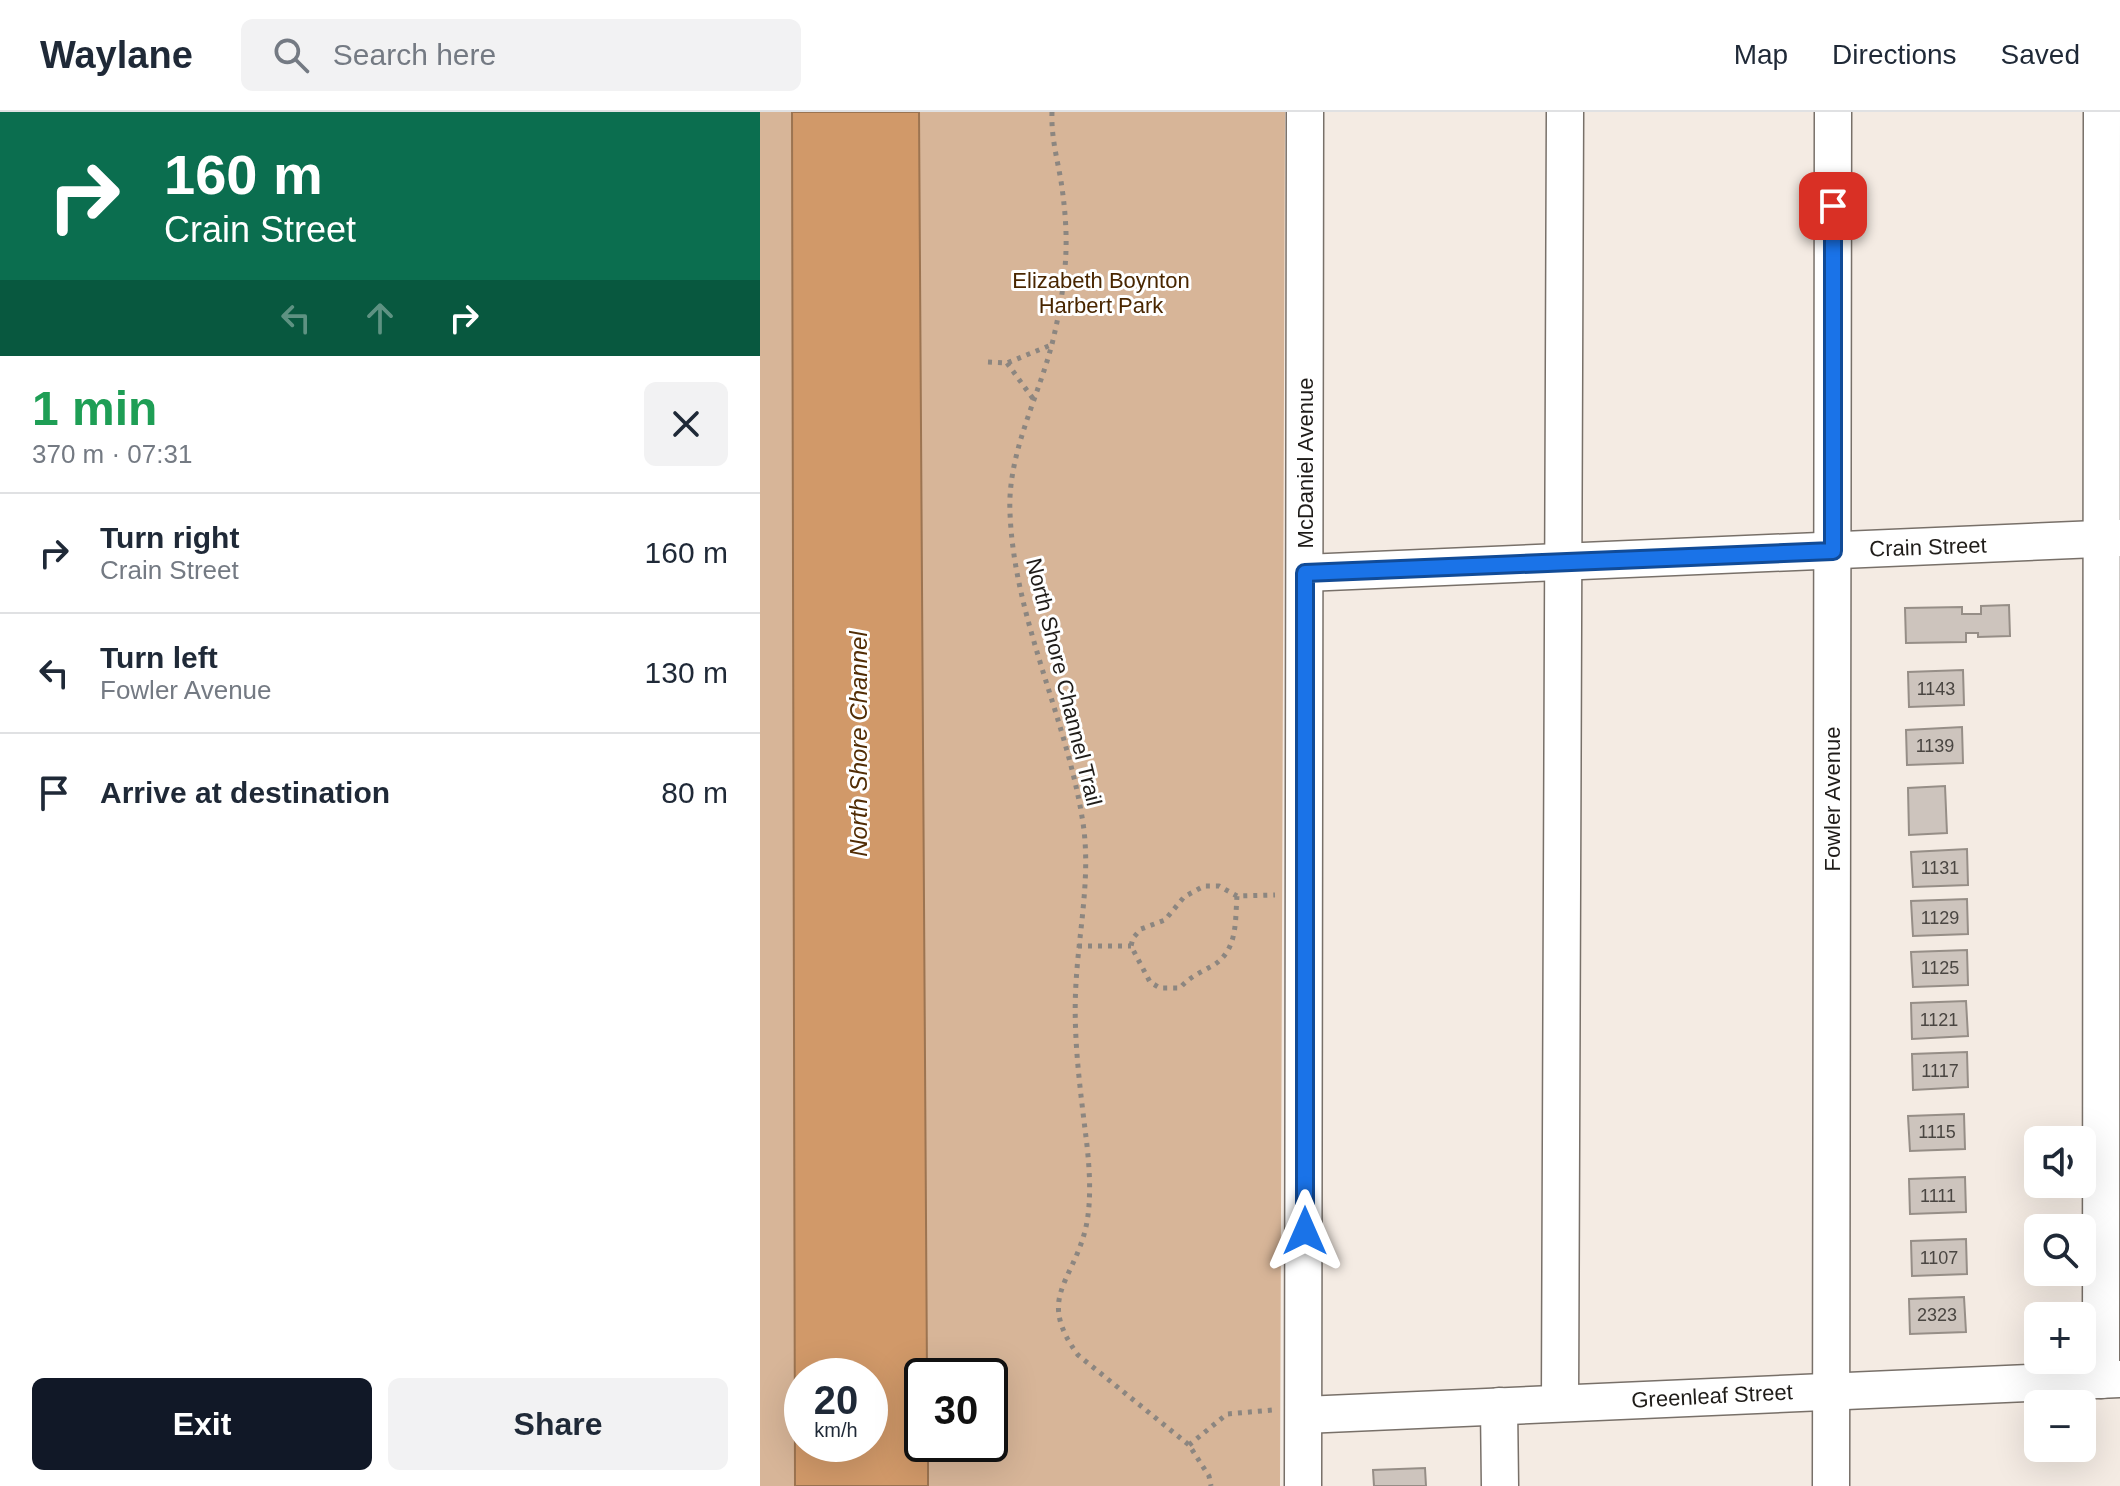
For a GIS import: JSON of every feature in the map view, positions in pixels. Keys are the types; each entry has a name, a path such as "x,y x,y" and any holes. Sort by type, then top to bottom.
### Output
{"street":[{"name":"McDaniel Avenue","path":"1303,1486 1305,112"},
{"path":"1560,1403 1565,112"},
{"name":"Fowler Avenue","path":"1831,1486 1833,112"},
{"path":"2102,112 2110,539 2110,1380"},
{"name":"Crain Street","path":"1305,573 2110,539"},
{"name":"Greenleaf Street","path":"1304,1415 2110,1380"},
{"path":"1499,1406 1500,1486"}],"path":[{"name":"North Shore Channel Trail","path":"1052,112 1051,127 1068,245 1052,345 1013,472 1009,510 1021,589 1077,789 1086,856 1075,1028 1088,1155 1086,1228 1058,1298 1059,1319 1066,1338 1078,1355 1189,1445 1209,1476 1211,1486"},
{"path":"988,362 1007,363 1052,345"},
{"path":"1007,363 1034,400"},
{"path":"1204,886 1219,886 1237,896 1232,946 1222,960 1185,981 1180,988 1160,988 1150,982 1131,946 1141,929 1165,920 1184,897 1204,886"},
{"path":"1078,946 1131,946"},
{"path":"1189,1445 1227,1414 1273,1410 1304,1415"}],"green space":[{"path":"760,112 792,112 795,1358 784,1358 784,1462 795,1462 795,1486 760,1486"},
{"name":"Elizabeth Boynton Harbert Park","path":"919,112 1285,112 1280,1486 928,1486 928,1462 1008,1462 1008,1358 927,1358"}],"water":[{"name":"North Shore Channel","path":"792,112 919,112 927,1358 904,1358 904,1462 928,1462 928,1486 795,1486 795,1462 888,1462 888,1358 795,1358"}],"building":[{"path":"2009,605 2010,636 1978,637 1978,633 1966,633 1966,642 1906,643 1905,608 1962,607 1962,614 1981,614 1981,606"},
{"path":"1963,670 1964,705 1909,707 1908,672"},
{"path":"1962,727 1963,763 1907,765 1906,730"},
{"path":"1945,786 1947,833 1909,835 1908,788"},
{"path":"1967,849 1968,885 1913,887 1911,852"},
{"path":"1967,899 1968,934 1913,936 1911,901"},
{"path":"1967,950 1968,985 1913,987 1911,952"},
{"path":"1966,1001 1968,1036 1912,1039 1911,1003"},
{"path":"1967,1052 1968,1087 1913,1090 1912,1054"},
{"path":"1964,1114 1965,1149 1910,1151 1908,1116"},
{"path":"1965,1177 1966,1212 1910,1214 1909,1179"},
{"path":"1966,1239 1967,1274 1912,1276 1911,1241"},
{"path":"1964,1297 1966,1332 1910,1334 1909,1299"},
{"path":"1425,1468 1426,1486 1374,1486 1373,1470"}],"route":[{"path":"1305,1231 1305,573 1833,551 1833,206"}]}
